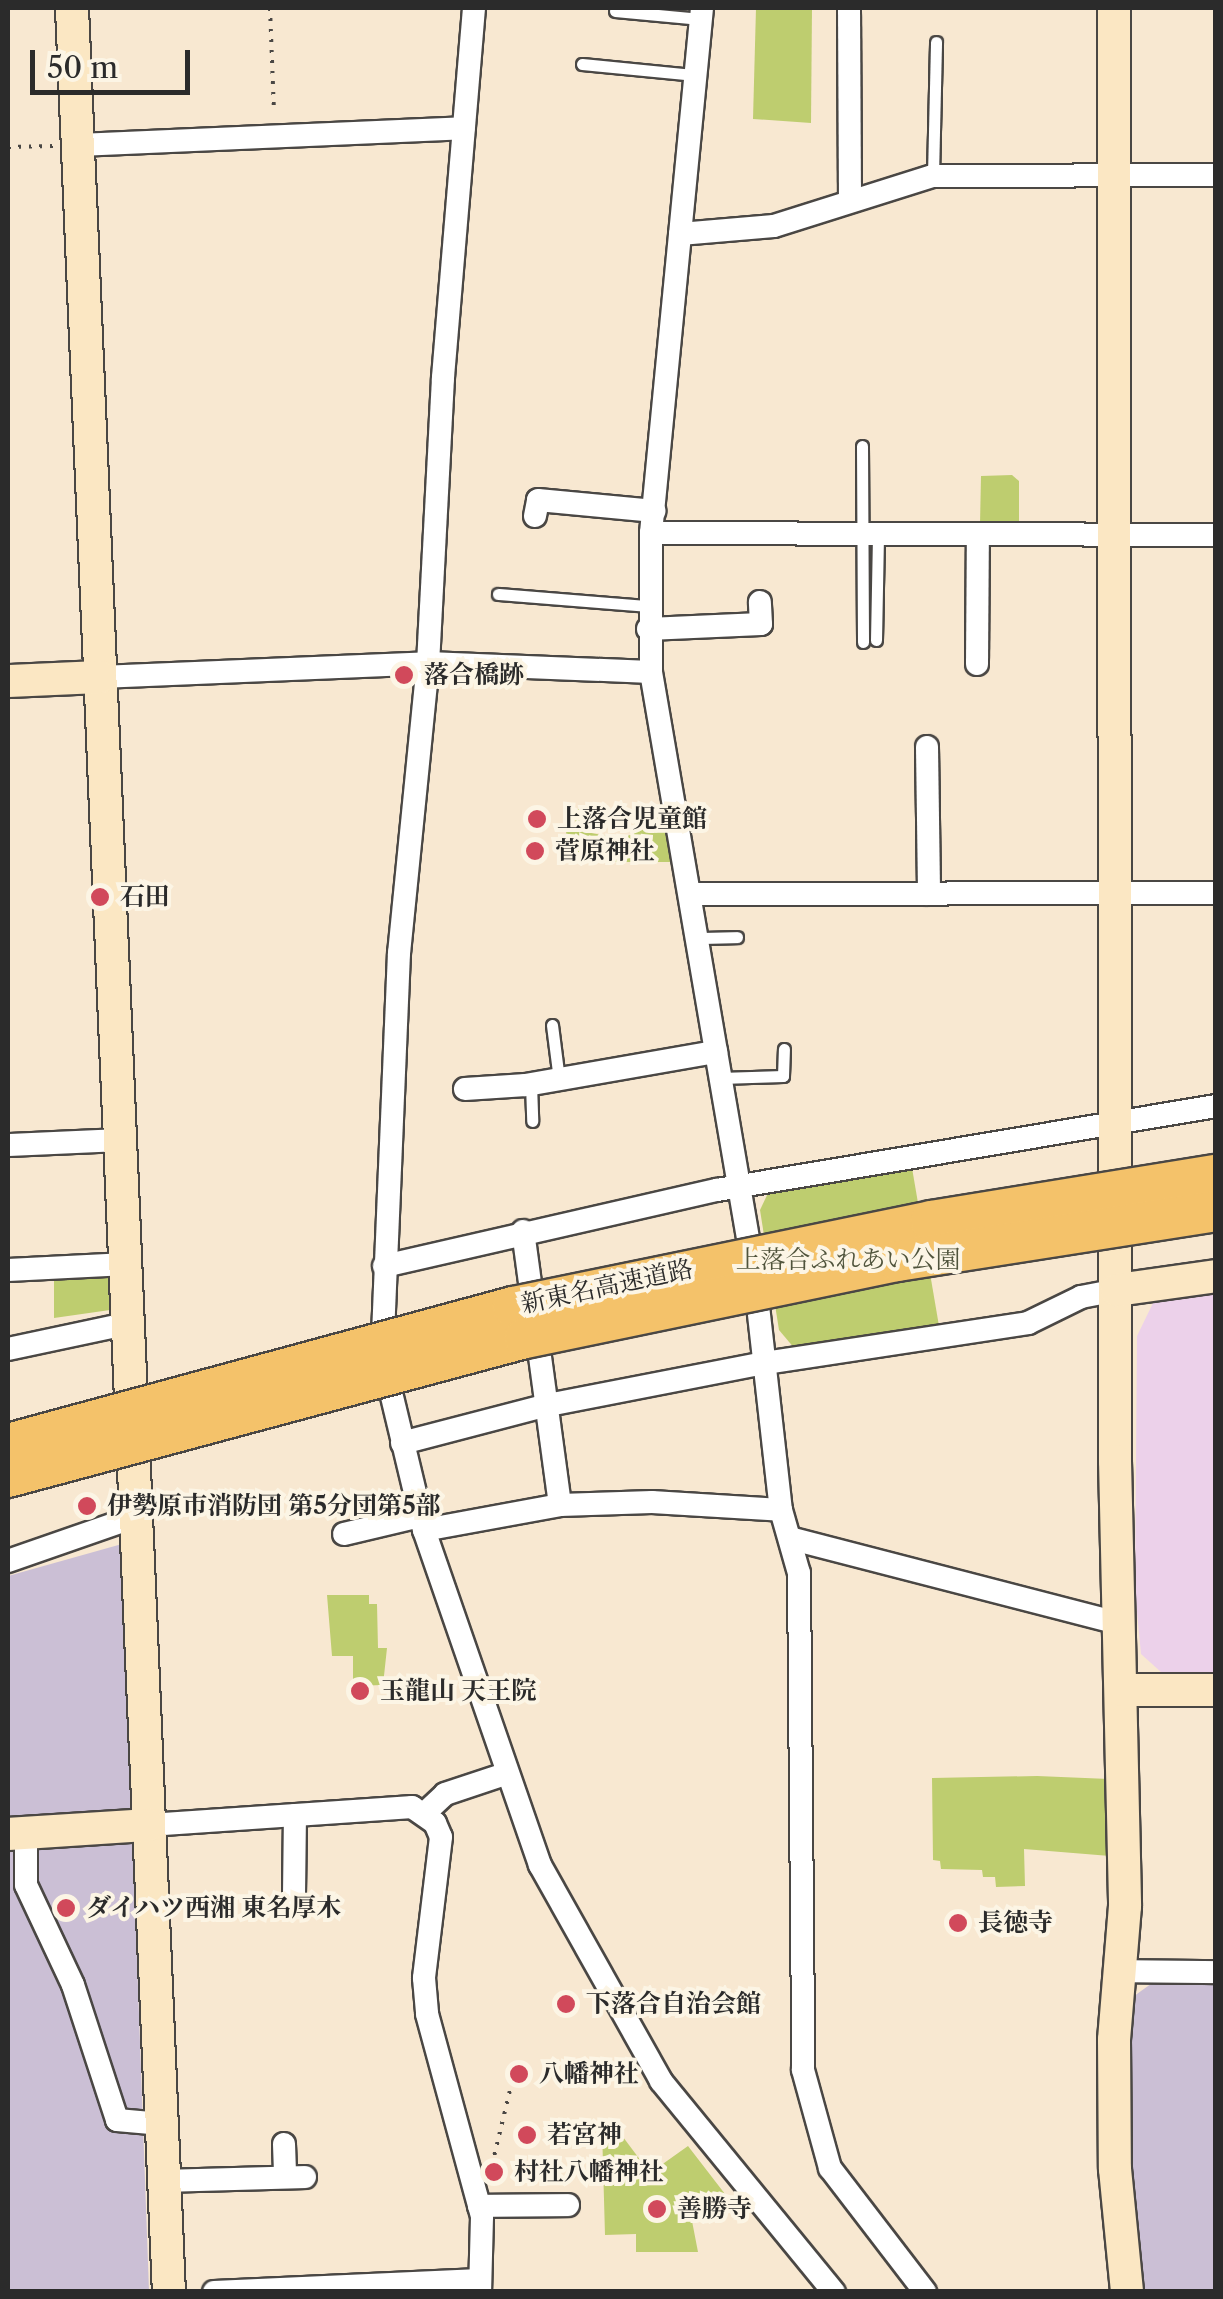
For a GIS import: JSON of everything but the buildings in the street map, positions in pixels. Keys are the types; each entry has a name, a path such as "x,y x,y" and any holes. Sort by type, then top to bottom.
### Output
{"highway":[{"name":"新東名高速道路","path":"8,1444 513,1307 912,1224 1216,1175"},
{"name":"新東名高速道路","path":"8,1477 526,1338 898,1261 1216,1211"},
{"path":"898,1261 1216,1223"}],"street":[{"path":"72,8 169,2292"},
{"path":"474,8 428,664 399,954 382,1354 422,1523 540,1865 661,2081 834,2292"},
{"path":"849,8 850,200"},
{"path":"1114,8 1114,1120 1117,1624 1125,1906 1118,1971 1115,2169 1127,2292"},
{"path":"701,13 652,522 648,618 652,672 738,1186 781,1510 793,1539 799,1573 803,2070 830,2168 925,2292"},
{"path":"78,145 464,128"},
{"path":"680,234 774,226 933,176 1216,174"},
{"path":"537,500 652,522 870,536 1216,535"},
{"path":"971,651 978,535"},
{"path":"648,618 761,622"},
{"path":"8,681 428,664 652,672"},
{"path":"927,746 936,781 929,894"},
{"path":"690,894 1216,893"},
{"path":"464,1089 559,1080 716,1052"},
{"path":"384,1266 523,1231 738,1186 1114,1120 1216,1106"},
{"path":"8,1145 122,1140"},
{"path":"523,1231 560,1505"},
{"path":"8,1270 128,1264"},
{"path":"402,1443 548,1405 764,1363 1028,1323 1082,1297 1216,1276"},
{"path":"8,1348 130,1323"},
{"path":"352,1526 422,1523 560,1505 652,1502 781,1510"},
{"path":"8,1561 137,1516"},
{"path":"793,1539 1117,1624"},
{"path":"1121,1690 1216,1690"},
{"path":"162,2124 117,2120 73,1986 26,1885 17,1833 295,1815 426,1812 445,1794 506,1774"},
{"path":"214,2292 480,2286 479,2206 427,2014 424,1978 441,1837 426,1812"},
{"path":"294,1894 295,1815"},
{"path":"1118,1971 1216,1972"},
{"path":"164,2181 295,2177 284,2144"},
{"path":"479,2206 568,2205"}],"lane":[{"path":"614,11 701,13"},
{"path":"933,176 936,42"},
{"path":"582,64 695,75"},
{"path":"862,446 870,536 870,641"},
{"path":"498,594 648,618"},
{"path":"697,938 736,936"},
{"path":"552,1025 559,1080"},
{"path":"720,1078 783,1076 784,1049"},
{"path":"531,1084 532,1121"}],"path":[{"path":"270,8 275,135"},
{"path":"8,147 78,145"},
{"path":"472,2182 489,2174 512,2082"}],"shaded area":[{"path":"1215,1292 1215,1672 1161,1672 1141,1654 1135,1591 1137,1336 1153,1303"},
{"path":"122,1544 149,2291 8,2292 8,1576"},
{"path":"1155,1981 1215,1981 1215,2291 1139,2291 1125,2183 1123,2004"}],"green space":[{"path":"756,8 812,8 811,123 753,119"},
{"path":"1012,475 1019,481 1019,521 980,524 981,476"},
{"path":"575,809 580,809 581,831 607,836 634,835 634,812 662,812 671,862 582,862 567,854 566,828 576,828"},
{"name":"上落合ふれあい公園","path":"911,1162 939,1326 795,1349 779,1330 760,1210 770,1189"},
{"path":"111,1274 117,1309 54,1318 54,1277"},
{"path":"327,1595 369,1595 369,1604 377,1604 378,1648 387,1648 383,1685 353,1686 353,1656 332,1656"},
{"path":"932,1778 1109,1779 1110,1856 1024,1849 1025,1886 996,1887 995,1877 983,1877 982,1870 941,1869 940,1861 933,1860"},
{"path":"602,2129 617,2129 650,2173 688,2146 725,2194 692,2221 698,2252 636,2252 636,2234 605,2235"}],"place":[{"name":"落合橋跡","path":"404,675"},
{"name":"上落合児童館","path":"537,819"},
{"name":"菅原神社","path":"535,851"},
{"name":"石田","path":"100,897"},
{"name":"伊勢原市消防団 第5分団第5部","path":"87,1506"},
{"name":"玉龍山 天王院","path":"360,1691"},
{"name":"ダイハツ西湘 東名厚木","path":"66,1908"},
{"name":"長徳寺","path":"958,1923"},
{"name":"下落合自治会館","path":"566,2004"},
{"name":"八幡神社","path":"519,2074"},
{"name":"若宮神","path":"527,2135"},
{"name":"村社八幡神社","path":"494,2172"},
{"name":"善勝寺","path":"657,2209"}]}
